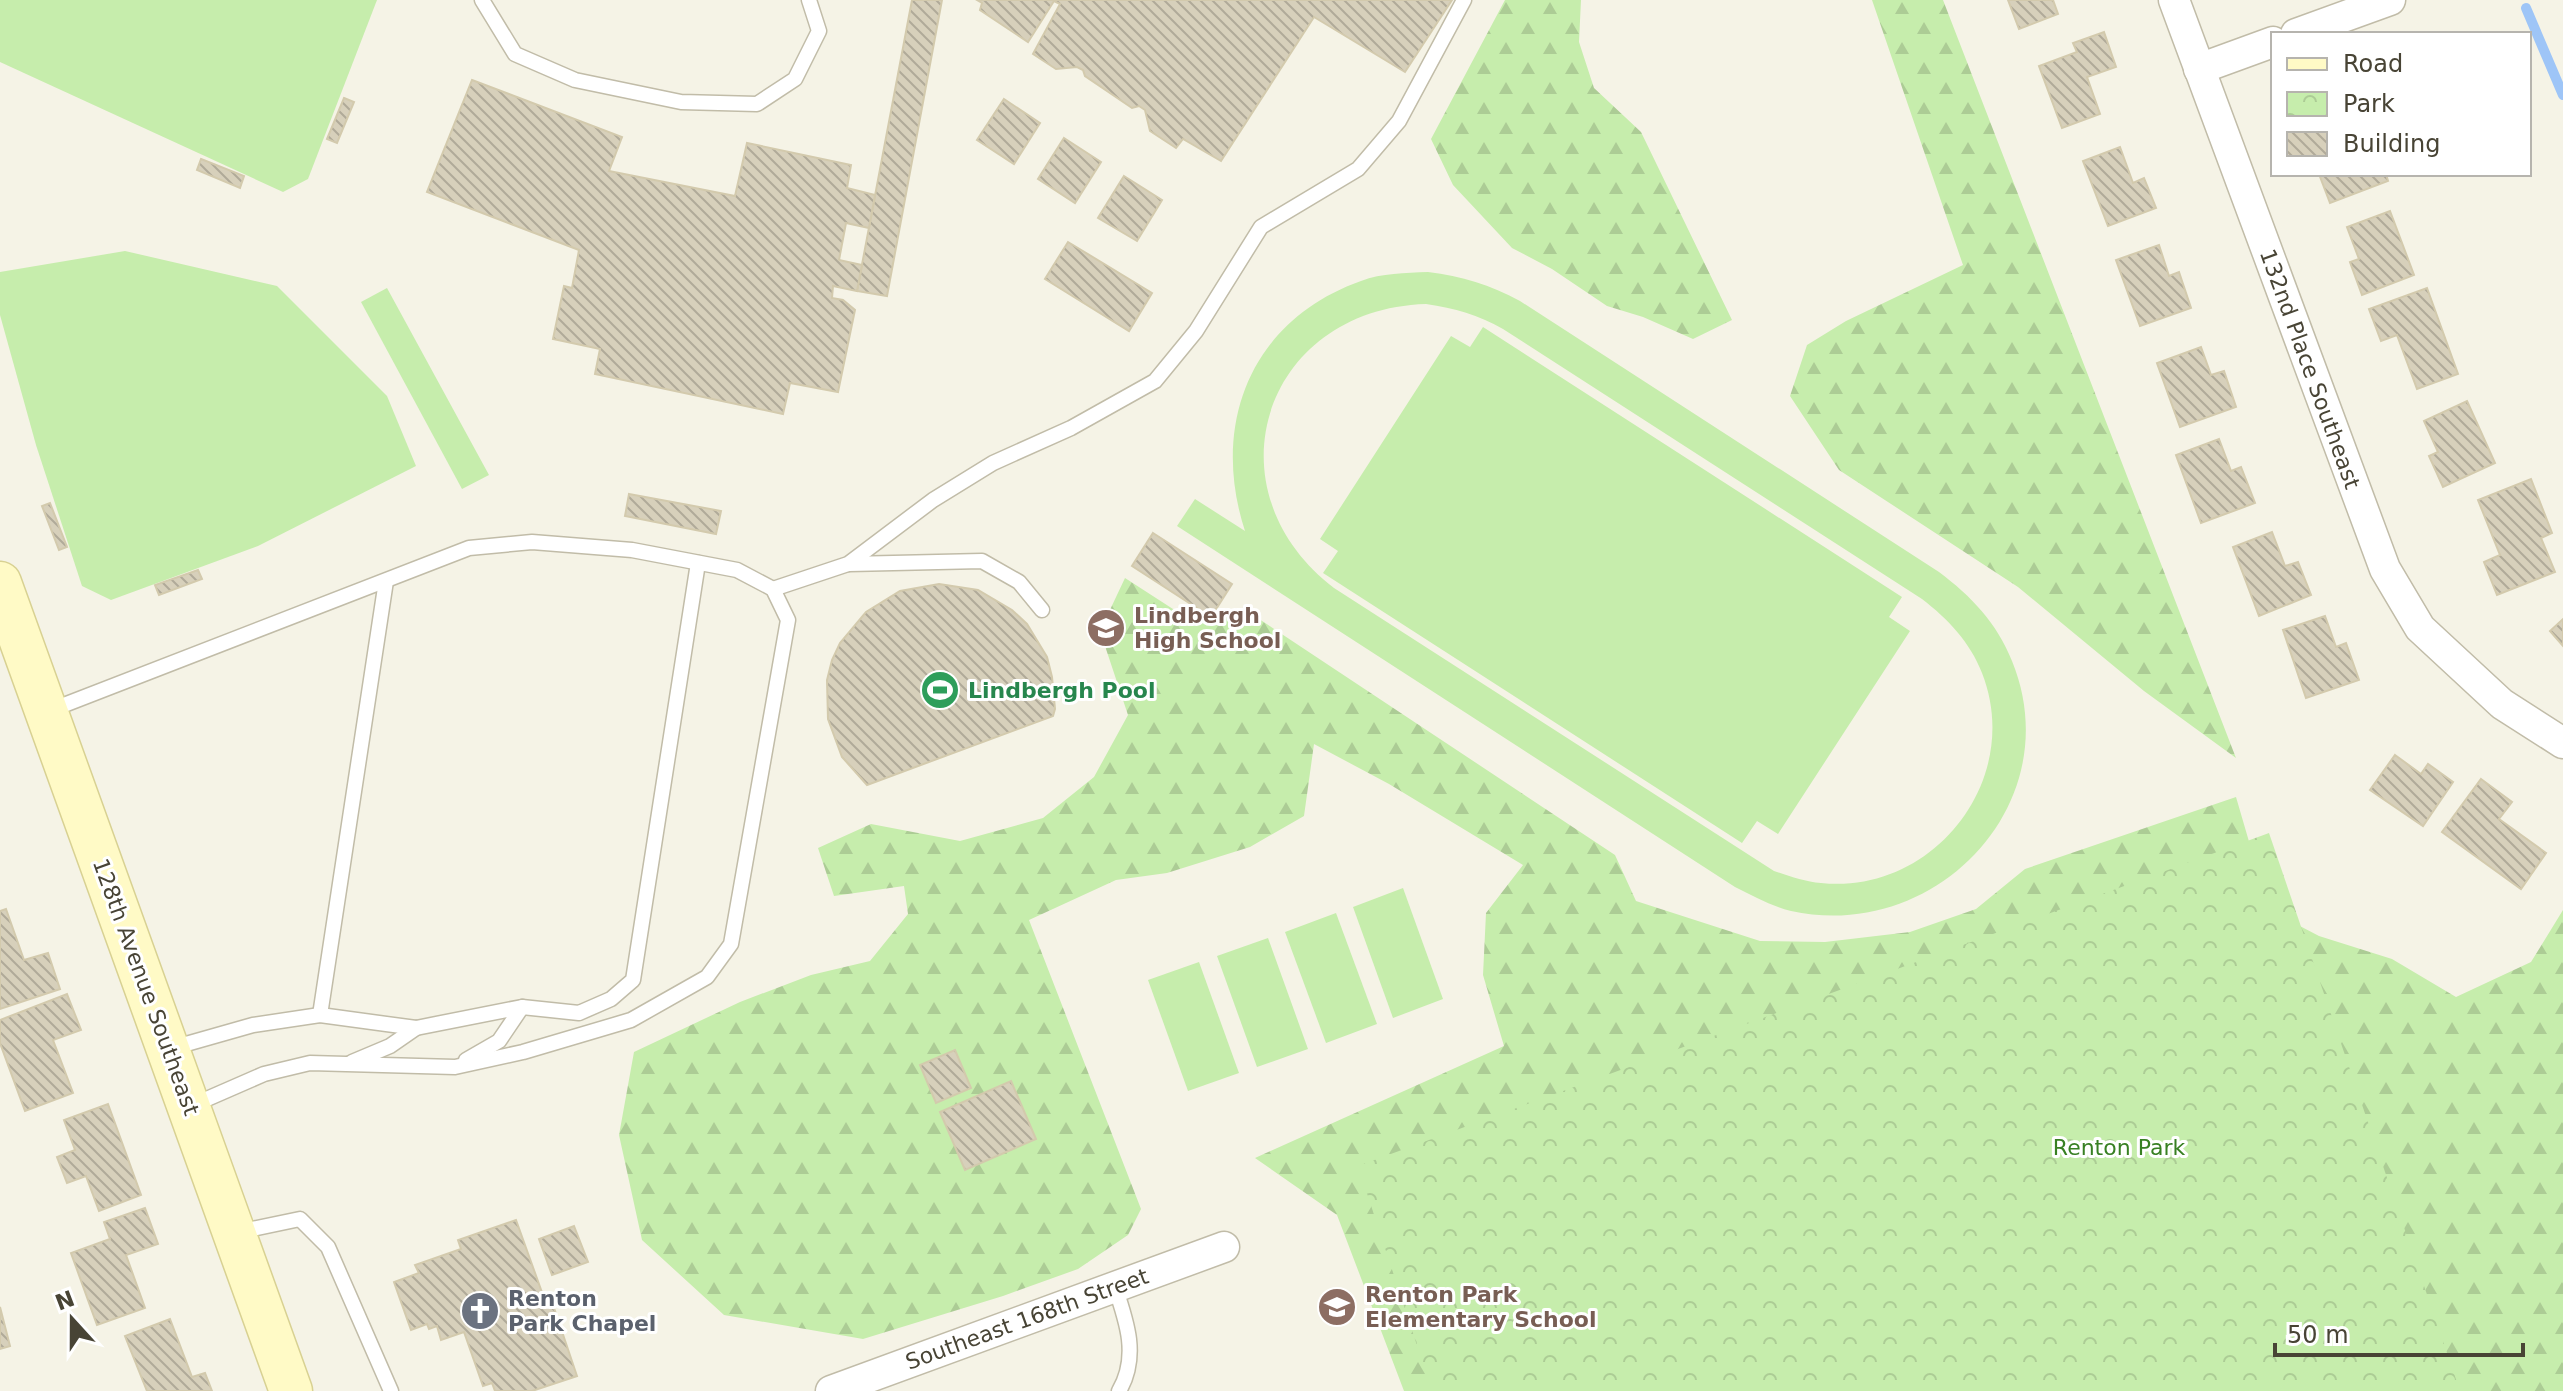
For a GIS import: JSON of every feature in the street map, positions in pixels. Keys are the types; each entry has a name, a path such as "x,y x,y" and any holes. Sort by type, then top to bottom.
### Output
{"street":[{"name":"132nd Place Southeast","path":"2174,0 2385,569 2420,628 2502,704 2563,743"},
{"path":"2302,32 2390,0"},
{"path":"2199,69 2271,43"},
{"name":"128th Avenue Southeast","path":"0,583 291,1391"},
{"name":"Southeast 168th Street","path":"831,1391 1224,1247"}],"lane":[{"path":"482,0 515,54 575,80 681,102 757,104 795,79 819,31 809,0"},
{"path":"848,564 933,500 993,463 1071,428 1155,381 1196,331 1261,227 1358,169 1399,121 1464,0"},
{"path":"46,712 469,548 532,542 632,550 737,570 773,589 788,620 731,944 707,977 631,1020 523,1052 455,1067 310,1063 264,1074 189,1107"},
{"path":"773,589 848,564 982,561 1019,582 1042,610"},
{"path":"168,1050 253,1025 320,1015 416,1028 522,1007 579,1013 611,999 633,980 698,563"},
{"path":"320,1015 386,581"},
{"path":"455,1067 499,1041 522,1007"},
{"path":"348,1064 390,1046 416,1028"},
{"path":"234,1233 300,1219 328,1247 391,1391"},
{"path":"1115,1287 1128,1325 1131,1354 1125,1381 1119,1391"}],"green space":[{"path":"0,0 377,0 308,179 283,192 0,62"},
{"path":"1505,0 1581,0 1579,42 1594,88 1641,132 1732,320 1693,339 1643,317 1607,306 1552,269 1512,248 1453,185 1431,139"},
{"path":"1872,0 1943,0 2236,758 2144,691 2018,587 1839,470 1790,396 1807,345 1846,321 1963,265"},
{"path":"125,251 277,286 387,396 416,466 258,546 111,600 82,586 36,445 0,315 0,272"},
{"path":"1428,272 1487,286 1520,301 1939,572 1972,601 1991,622 2006,647 2025,714 2022,764 2006,811 1978,851 1940,883 1895,905 1845,915 1791,911 1769,904 1735,887 1177,526 1195,499 1245,531 1235,491 1233,452 1237,415 1249,380 1267,349 1292,321 1323,299 1369,278","holes":["1426,304 1457,310 1503,329 1922,599 1949,623 1965,641 1982,673 1992,713 1990,753 1979,790 1959,823 1932,850 1899,870 1862,882 1821,883 1774,871 1334,588 1294,548 1271,503 1264,456 1271,411 1292,370 1325,337 1370,314"]},
{"path":"387,288 489,475 462,489 361,302"},
{"path":"1483,327 1902,597 1889,617 1910,631 1778,834 1757,821 1742,843 1323,573 1338,551 1320,539 1451,336 1470,347"},
{"path":"1125,578 1190,620 1253,615 1615,855 1636,901 1760,941 1825,942 1910,932 1976,909 2025,869 2236,797 2269,910 2319,936 2392,959 2456,997 2531,962 2563,910 2563,1391 1404,1391 1337,1215 1255,1158 1504,1046 1483,975 1486,913 1523,865 1389,784 1314,744 1304,816 1250,847 1167,873 1116,880 1029,920 1141,1209 1128,1235 1078,1269 1003,1296 863,1339 724,1315 642,1240 619,1135 634,1052 740,1002 811,975 870,961 908,914 904,886 834,896 818,848 871,824 960,841 1043,818 1094,777 1128,715 1100,631"},
{"name":"Renton Park","path":"2269,833 2460,1391 1432,1391 1358,1166"},
{"path":"1403,888 1443,999 1393,1018 1353,907"},
{"path":"1336,913 1377,1024 1326,1043 1285,932"},
{"path":"1268,938 1308,1049 1257,1067 1217,956"},
{"path":"1199,962 1239,1073 1188,1091 1148,980"}],"building":[{"path":"912,0 942,0 887,296 857,291"},
{"path":"977,0 1452,0 1405,72 1314,17 1221,161 1183,139 1176,148 1150,131 1145,110 1139,106 1132,108 1085,76 1083,70 1077,67 1056,69 1033,54 1060,4 1054,1 1028,42 980,10 982,3"},
{"path":"2008,0 2053,0 2058,14 2019,29"},
{"path":"2104,32 2116,67 2087,77 2100,114 2062,128 2039,66 2077,52 2073,43"},
{"path":"472,80 622,137 609,171 735,196 747,143 851,165 847,188 875,195 869,228 846,223 839,260 862,265 857,291 833,286 832,298 843,300 855,310 838,392 790,383 783,414 595,374 600,349 553,339 564,286 572,288 579,250 427,192"},
{"path":"344,98 354,102 337,143 327,139"},
{"path":"1004,99 1040,123 1014,164 977,140"},
{"path":"1064,138 1101,162 1075,203 1038,179"},
{"path":"2120,147 2133,183 2144,178 2156,208 2108,226 2083,161"},
{"path":"201,159 244,176 240,188 197,170"},
{"path":"1124,176 1162,200 1137,241 1098,218"},
{"path":"2320,176 2387,176 2388,181 2330,203"},
{"path":"2390,211 2414,275 2362,295 2350,262 2359,259 2347,227"},
{"path":"1068,242 1152,293 1129,331 1045,279"},
{"path":"2159,245 2169,276 2179,272 2191,308 2140,326 2116,260"},
{"path":"2427,288 2458,374 2417,389 2397,335 2381,341 2369,309"},
{"path":"2201,347 2211,375 2224,371 2236,407 2180,427 2157,363"},
{"path":"2467,401 2495,463 2443,487 2429,456 2438,452 2424,421"},
{"path":"2219,439 2231,471 2241,467 2255,503 2201,523 2176,455"},
{"path":"2531,479 2552,533 2541,538 2555,572 2497,595 2484,562 2500,555 2478,500"},
{"path":"629,494 721,511 716,534 625,516"},
{"path":"50,503 67,547 59,550 42,506"},
{"path":"2272,532 2285,566 2298,562 2311,595 2259,616 2233,547"},
{"path":"1153,533 1232,584 1211,617 1132,566"},
{"path":"198,570 202,579 159,595 155,585"},
{"name":"Lindbergh Pool","path":"939,584 978,590 1012,610 1027,624 1047,657 1052,677 1053,716 867,785 842,757 828,719 827,680 832,660 840,643 866,612 900,591"},
{"path":"2325,616 2336,647 2346,643 2359,680 2306,698 2283,630"},
{"path":"2563,619 2563,646 2550,631"},
{"path":"2395,755 2421,774 2428,764 2453,782 2423,826 2370,790"},
{"path":"2481,779 2512,802 2499,819 2546,853 2521,889 2442,832"},
{"path":"6,909 24,960 48,953 60,989 0,1009 0,911"},
{"path":"67,994 81,1030 53,1040 73,1093 25,1111 0,1043 0,1020"},
{"path":"955,1050 971,1088 936,1103 920,1065"},
{"path":"1011,1081 1036,1139 965,1170 940,1112"},
{"path":"108,1104 141,1195 99,1211 86,1176 67,1183 57,1157 75,1150 64,1120"},
{"path":"145,1208 158,1244 126,1255 145,1308 97,1325 71,1253 110,1239 104,1222"},
{"name":"Renton Park Chapel","path":"516,1220 544,1298 550,1296 577,1376 532,1391 495,1391 492,1383 483,1386 464,1332 441,1340 437,1326 429,1329 427,1324 411,1330 394,1282 419,1273 415,1265 461,1249 458,1240"},
{"path":"574,1226 588,1262 552,1275 539,1239"},
{"path":"0,1307 10,1346 0,1349"},
{"path":"170,1319 192,1377 205,1373 212,1391 147,1391 125,1336"}],"waterway":[{"path":"2526,8 2563,95"}],"place":[{"name":"Lindbergh High School","path":"1106,628"},
{"name":"Lindbergh Pool","path":"940,690"},
{"name":"Renton Park Elementary School","path":"1337,1307"},
{"name":"Renton Park Chapel","path":"480,1311"}]}
